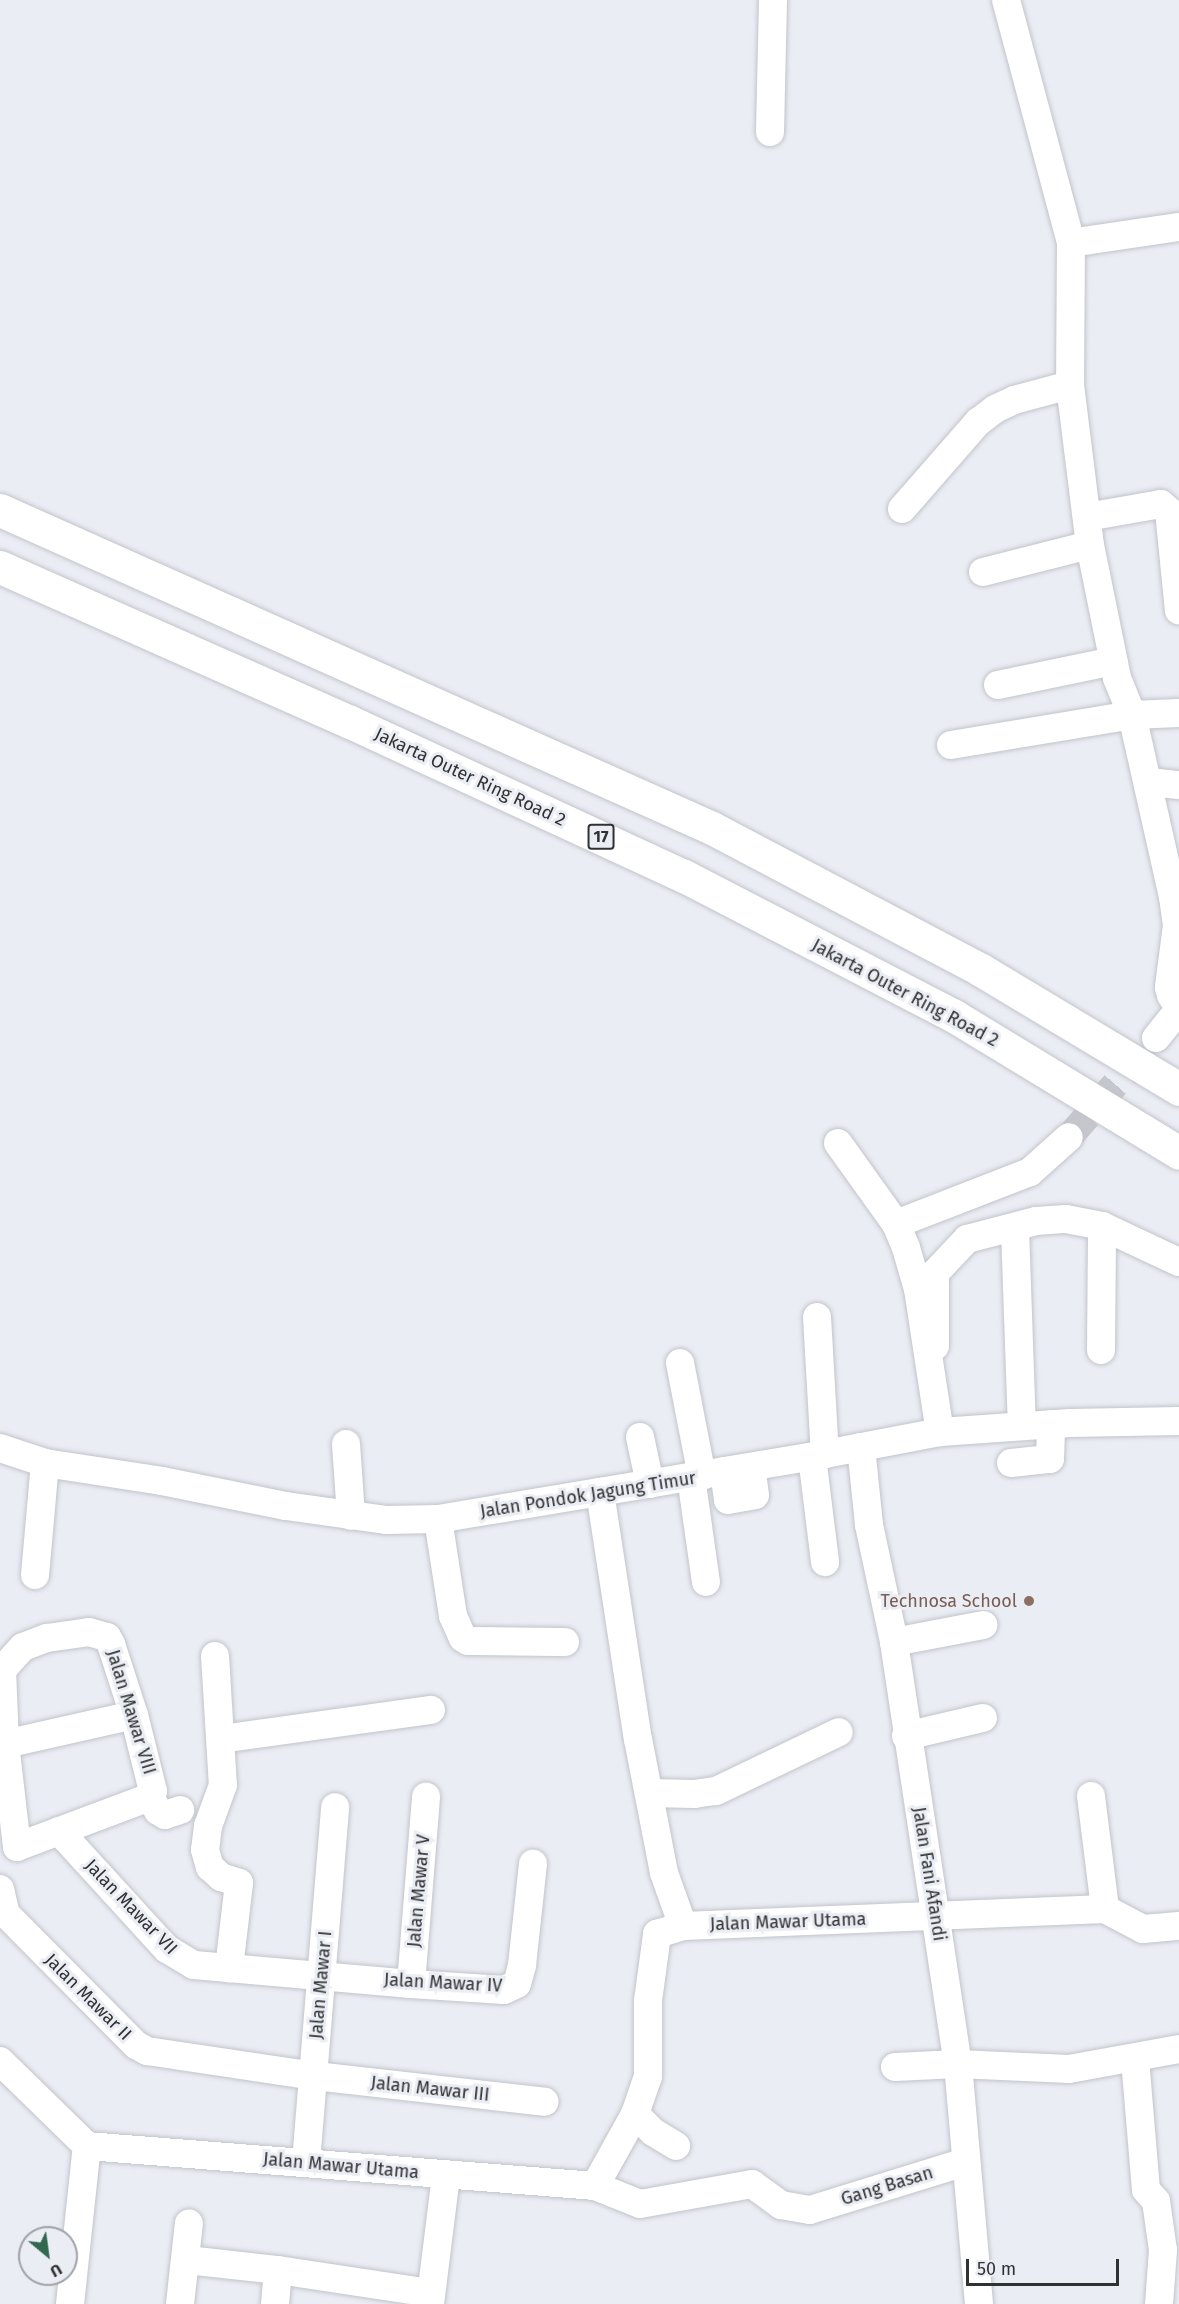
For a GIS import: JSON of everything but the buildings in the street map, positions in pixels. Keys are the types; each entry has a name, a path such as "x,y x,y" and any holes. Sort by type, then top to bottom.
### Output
{"highway":[{"path":"0,510 712,828 981,970 1179,1089"},
{"name":"Jakarta Outer Ring Road 2","path":"0,567 350,722 684,876 954,1016 1179,1153"}],"street":[{"path":"770,132 773,0"},
{"path":"1019,0 1071,243 1070,385 1090,545 1117,678 1132,716 1149,782 1176,915 1169,987 1179,1009 1156,1038"},
{"path":"1071,243 1179,227"},
{"path":"902,509 978,422 995,409 1014,400 1070,385"},
{"path":"1087,517 1161,504 1169,511 1179,611"},
{"path":"983,572 1090,545"},
{"path":"998,685 1114,661"},
{"path":"951,745 1132,716 1179,713"},
{"path":"1149,782 1179,784"},
{"path":"896,1224 1030,1173 1069,1137"},
{"path":"838,1143 896,1224 906,1248 918,1289 940,1432"},
{"path":"935,1346 935,1273 967,1239 1015,1229 1036,1221 1066,1220 1102,1226 1179,1262"},
{"path":"1101,1350 1102,1226"},
{"path":"1015,1229 1022,1425"},
{"path":"817,1317 818,1455 825,1562"},
{"path":"680,1364 717,1473 706,1582"},
{"name":"Jalan Pondok Jagung Timur","path":"0,1448 45,1463 162,1481 351,1516 387,1520 438,1520 717,1473 940,1432 1022,1425 1179,1421"},
{"path":"1011,1463 1050,1459 1051,1424"},
{"path":"640,1437 650,1484"},
{"path":"346,1444 351,1516"},
{"name":"Jalan Fani Afandi","path":"861,1447 869,1525 894,1642 906,1736 958,2064 979,2304"},
{"path":"35,1575 45,1463"},
{"path":"600,1492 623,1652 664,1873 683,1926"},
{"path":"438,1520 453,1616 463,1638 468,1641 565,1642"},
{"path":"894,1642 983,1625"},
{"name":"Jalan Mawar VIII","path":"89,1632 107,1637 134,1716 153,1785 150,1797 17,1847 5,1744 2,1670 23,1647 47,1638 89,1632"},
{"path":"215,1656 223,1785 208,1826 205,1850 210,1867 221,1877 239,1883 229,1968"},
{"path":"221,1740 431,1710"},
{"path":"5,1744 134,1716"},
{"path":"906,1736 983,1718"},
{"path":"649,1793 694,1794 716,1791 839,1732"},
{"path":"1091,1796 1105,1909 1143,1929 1179,1926"},
{"path":"150,1797 158,1811 165,1815 180,1810"},
{"name":"Jalan Mawar V","path":"411,1984 426,1797"},
{"name":"Jalan Mawar I","path":"306,2162 315,2076 320,1974 334,1807"},
{"name":"Jalan Mawar VII","path":"59,1831 167,1948 194,1965 320,1974"},
{"name":"Jalan Mawar II","path":"17,1847 3,1870 0,1887 6,1914 136,2045 156,2054 315,2076"},
{"name":"Jalan Mawar IV","path":"320,1974 411,1984 504,1990 517,1984 522,1965 533,1864"},
{"name":"Jalan Mawar Utama","path":"595,2186 635,2114 648,2077 648,2001 653,1947 657,1934 683,1926 1105,1909"},
{"path":"895,2067 958,2064 1070,2069 1135,2059 1179,2049"},
{"path":"1135,2059 1146,2190 1156,2201 1163,2250 1159,2304"},
{"path":"0,2061 87,2146 70,2304"},
{"name":"Jalan Mawar III","path":"315,2076 545,2102"},
{"path":"635,2114 653,2132 676,2146"},
{"name":"Jalan Mawar Utama","path":"87,2146 595,2186 640,2204 752,2184 781,2205 810,2210"},
{"name":"Gang Basan","path":"810,2210 965,2162"},
{"path":"187,2260 278,2270 430,2298 446,2175"},
{"path":"180,2304 187,2260 189,2223"},
{"path":"275,2304 278,2270"}],"tunnel":[{"path":"1069,1137 1156,1038"}],"place":[{"name":"Technosa School","path":"1029,1601"}]}
